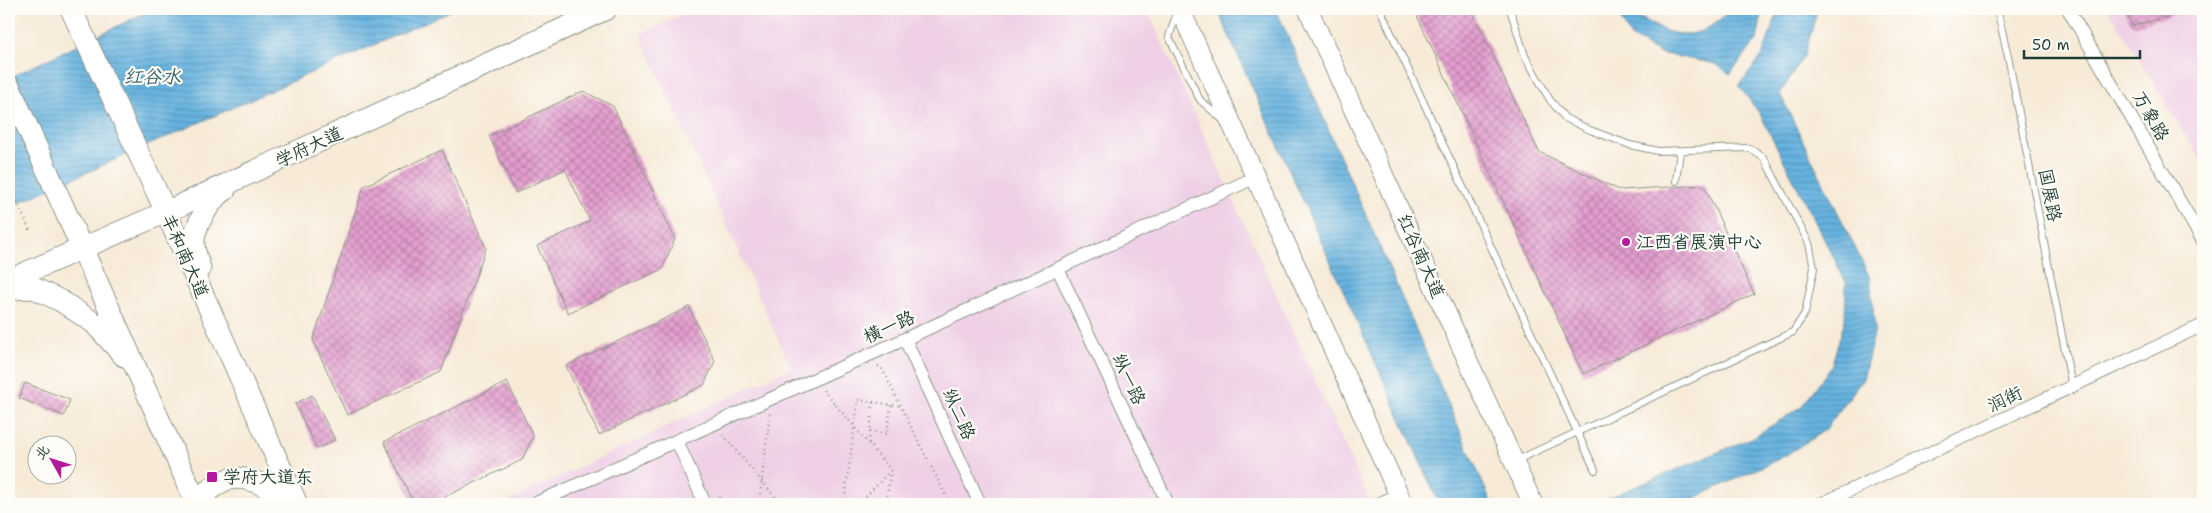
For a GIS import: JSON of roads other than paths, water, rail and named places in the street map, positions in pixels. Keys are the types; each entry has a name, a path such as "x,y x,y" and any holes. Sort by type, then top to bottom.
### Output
{"main road":[{"name":"丰和南大道","path":"71,9 166,212 297,504"},
{"name":"学府大道","path":"9,280 255,172 606,9"},
{"path":"1179,9 1400,500"},
{"name":"红谷南大道","path":"1308,9 1533,504"},
{"path":"9,86 197,504"},
{"path":"215,321 193,243 201,217 216,196 255,172"},
{"path":"9,289 34,288 61,301 94,323 137,370"},
{"path":"204,504 206,492 222,482 236,478 260,483 281,498 286,504"}],"street":[{"name":"万象路","path":"2068,9 2203,241"},
{"name":"横一路","path":"534,504 905,339 1256,177"},
{"name":"纵一路","path":"1058,269 1168,504"},
{"name":"润街","path":"1821,504 2203,325"},
{"name":"纵二路","path":"905,339 980,504"},
{"path":"677,441 705,504"},
{"path":"1378,504 1400,500"}],"lane":[{"path":"1380,9 1595,470"},
{"path":"1510,9 1525,56 1550,100 1565,118 1630,145 1658,151 1749,148 1764,158 1809,244 1814,268 1805,313 1793,332 1514,461"},
{"name":"国展路","path":"1997,9 2011,70 2072,387"},
{"path":"1676,181 1680,151"}],"water":[{"name":"红谷水","path":"153,9 455,9 9,207 9,78"},
{"path":"1217,9 1276,9 1492,504 1439,504"},
{"path":"1619,9 1630,11 1667,31 1689,34 1700,32 1710,27 1730,9 1763,9 1757,40 1730,74 1716,64 1659,53 1631,37 1622,22"},
{"path":"1779,9 1816,9 1805,54 1780,94 1870,278 1875,329 1863,379 1825,430 1783,457 1682,504 1594,504 1752,438 1801,407 1831,367 1845,320 1846,282 1760,114 1739,86 1762,56"}],"place":[{"name":"江西省展演中心","path":"1626,242"},
{"name":"学府大道东","path":"212,477"}]}
